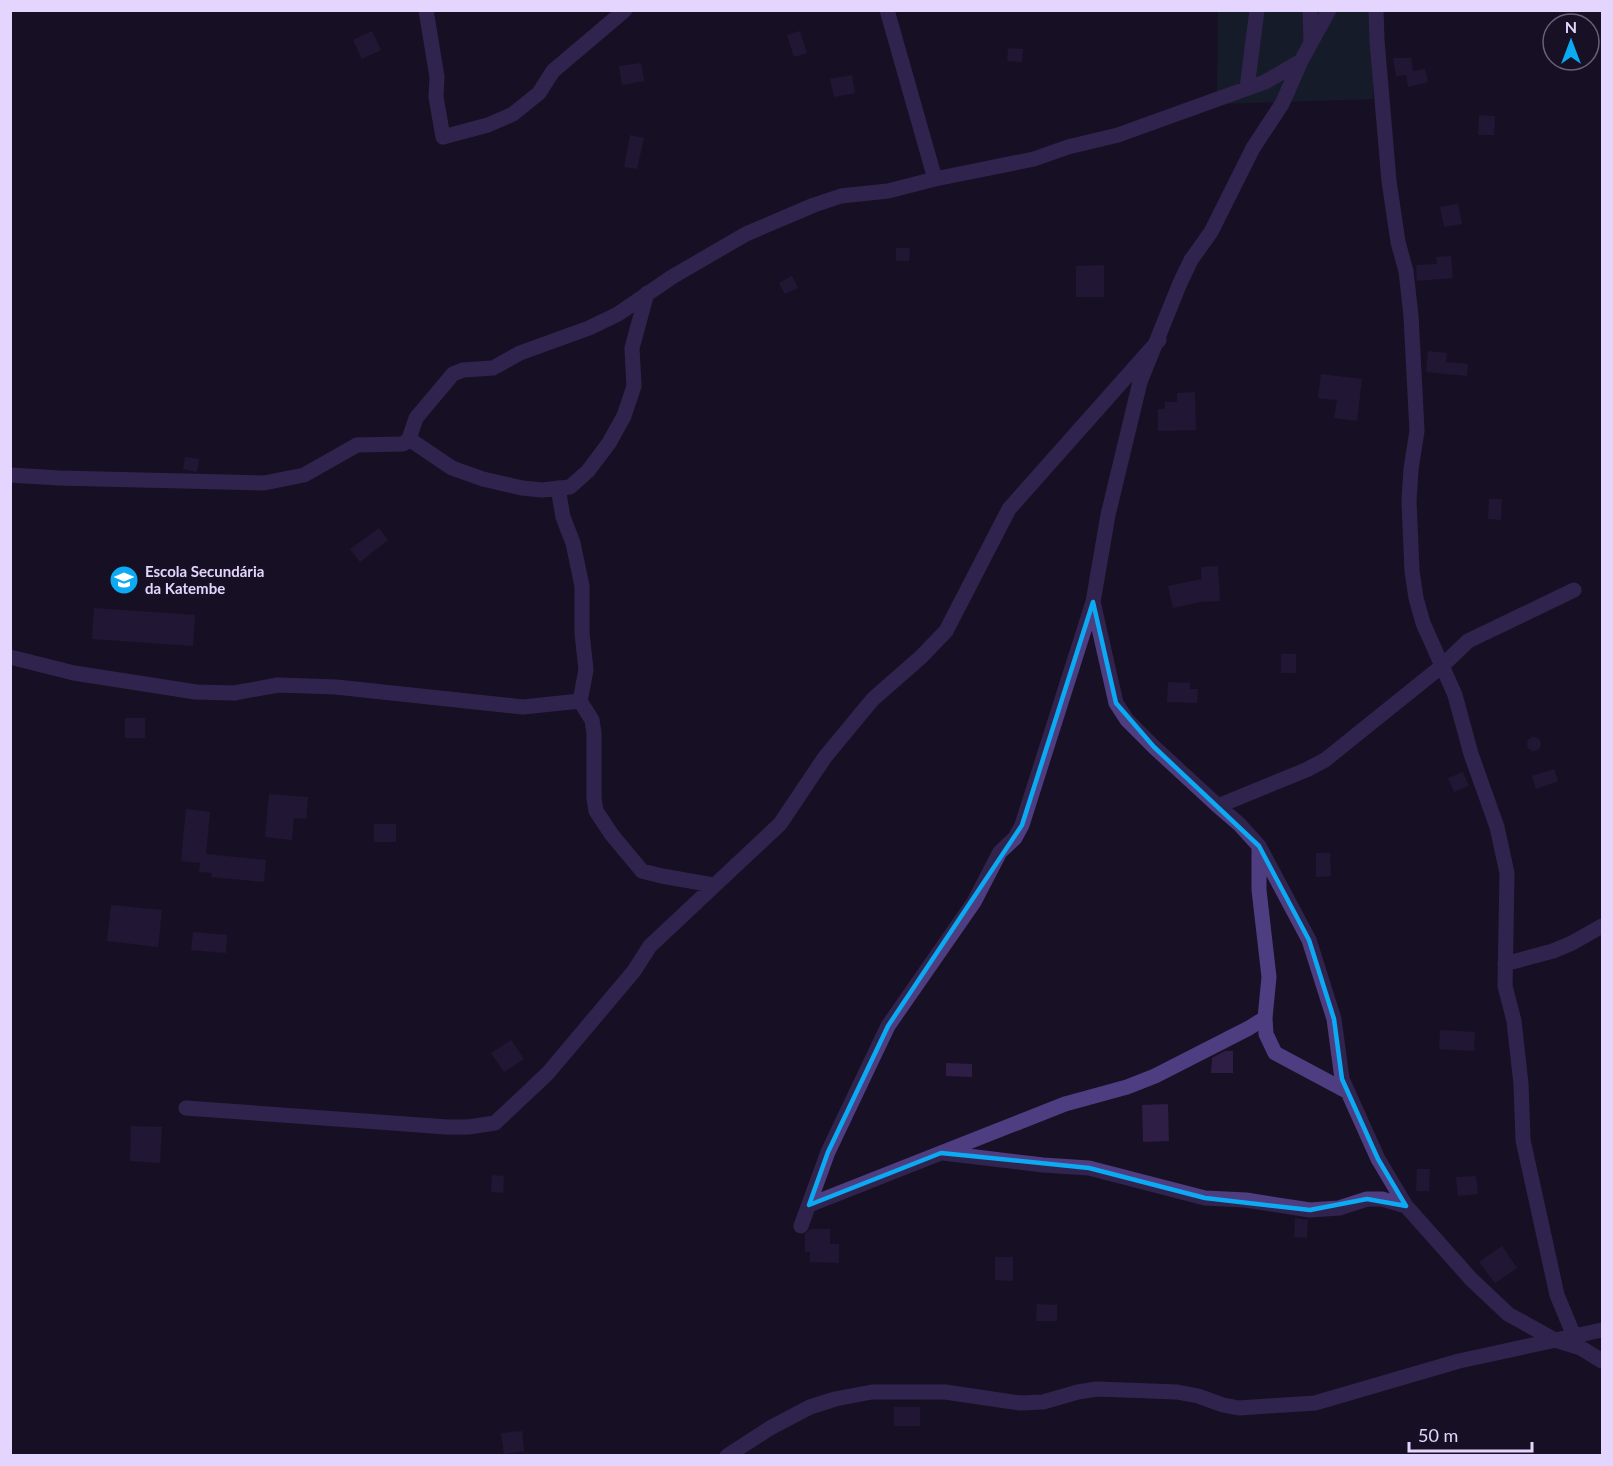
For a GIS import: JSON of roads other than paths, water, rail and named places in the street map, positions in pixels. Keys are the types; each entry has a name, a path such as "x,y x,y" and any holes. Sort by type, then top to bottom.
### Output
{"street":[{"path":"426,10 437,77 436,97 443,137 488,125 513,114 539,93 553,71 625,10"},
{"path":"887,10 935,179"},
{"path":"1247,88 1257,10"},
{"path":"1310,10 1311,41"},
{"path":"801,1226 828,1152 888,1026 974,902 1000,852 1015,838 1022,825 1093,602 1108,515 1140,382 1184,275 1211,232 1253,148 1281,104 1311,41 1321,28 1329,10"},
{"path":"1376,10 1389,181 1398,242 1406,271 1411,316 1417,431 1409,501 1412,571 1416,598 1423,623 1455,695 1471,754 1497,827 1507,873 1505,986 1514,1021 1521,1084 1523,1140 1557,1294 1574,1336"},
{"path":"10,475 264,483 304,475 357,445 403,444 409,439 416,418 453,374 463,370 492,368 520,353 589,328 618,314 647,293 746,234 814,205 842,196 888,191 1034,159 1068,147 1118,135 1265,82 1301,61"},
{"path":"409,439 452,468 483,479 542,490 570,487 588,471 609,443 624,416 634,386 632,348 647,293"},
{"path":"186,1108 447,1127 495,1123 548,1073 634,971 650,946 780,824 825,757 873,699 921,657 946,631 1010,509 1159,340"},
{"path":"558,488 563,516 573,543 582,586 582,633 586,670 580,701 592,720 594,733 596,811 612,835 642,871 713,885"},
{"path":"1218,807 1325,760 1442,666 1468,641 1574,591"},
{"path":"1093,602 1116,703 1127,720 1218,807 1239,824 1259,846 1309,940 1334,1019 1342,1079 1378,1159 1406,1206 1471,1279 1508,1314 1555,1340 1581,1348 1602,1361"},
{"path":"10,657 74,673 196,692 234,693 279,685 336,687 523,707 580,701"},
{"path":"1259,846 1259,891 1269,977 1265,1018 1266,1034 1275,1053 1348,1092"},
{"path":"1505,964 1553,951 1602,926"},
{"path":"809,1205 1065,1104 1127,1087 1155,1076 1250,1028 1265,1018"},
{"path":"941,1153 1089,1168 1205,1198 1246,1200 1310,1210 1339,1208 1367,1199 1382,1199 1406,1206"},
{"path":"727,1455 770,1428 810,1407 835,1399 872,1392 945,1392 1020,1403 1042,1402 1097,1389 1177,1392 1239,1408 1315,1403 1459,1361 1602,1330"}],"place":[{"name":"Escola Secundária da Katembe","path":"124,580"}]}
